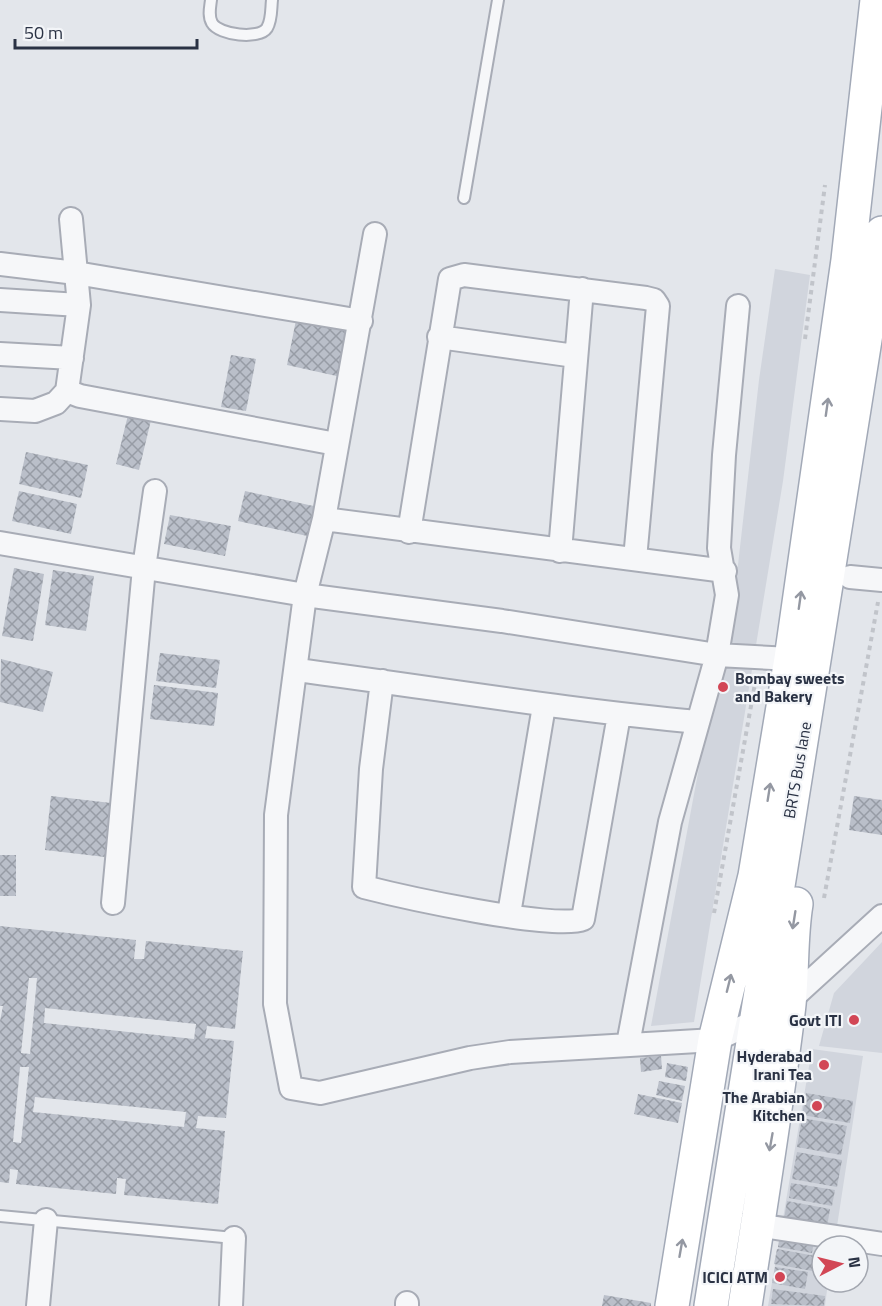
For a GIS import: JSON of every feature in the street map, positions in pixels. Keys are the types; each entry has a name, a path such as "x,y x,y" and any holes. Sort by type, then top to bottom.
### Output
{"main road":[{"path":"672,1306 715,1040 755,876 791,659 848,260 878,0"},
{"name":"BRTS Bus lane","path":"711,1306 882,234"},
{"path":"745,1306 774,1123 789,1001 791,938 866,579 882,386"}],"street":[{"path":"0,409 41,409 56,403 67,391 79,305 71,219"},
{"path":"375,234 324,519 305,595 276,814 275,1004 291,1088 320,1093 480,1057 628,1044 715,1040 756,1021 789,1001 882,916"},
{"path":"0,264 76,273 361,321"},
{"path":"409,532 447,286 450,279 456,276 582,290 646,298 654,300 658,306 635,560"},
{"path":"560,551 582,290"},
{"path":"0,300 79,305"},
{"path":"628,1044 670,822 717,655 727,595 725,571 719,548 738,306"},
{"path":"439,336 575,356"},
{"path":"0,354 72,358"},
{"path":"67,391 80,396 336,444"},
{"path":"113,903 144,568 155,491"},
{"path":"324,519 409,532 725,571"},
{"path":"0,543 305,595 536,626 717,655 791,659"},
{"path":"296,670 544,706 698,722"},
{"path":"382,681 371,769 364,887 418,901 508,914 577,921 586,913 619,715"},
{"path":"508,914 544,706"},
{"path":"38,1306 46,1220"},
{"path":"757,1225 882,1244"},
{"path":"231,1306 234,1238"}],"lane":[{"path":"211,0 209,14 212,23 219,30 258,34 267,29 270,22 272,0"},
{"path":"464,198 498,0"},
{"path":"0,1216 234,1238"}],"shaded area":[{"path":"775,269 810,275 783,481 694,1022 651,1026 700,762 729,644 759,380"},
{"name":"Govt ITI","path":"882,942 882,1053 819,1046 834,993"},
{"path":"812,1049 863,1056 836,1234 810,1234 810,1294 826,1294 825,1306 768,1306"}],"building":[{"path":"296,320 351,332 341,377 287,365"},
{"path":"231,355 256,359 246,411 221,407"},
{"path":"129,411 152,416 139,470 116,464"},
{"path":"26,452 88,465 81,498 19,484"},
{"path":"19,491 77,504 71,534 12,521"},
{"path":"245,491 318,507 312,537 238,521"},
{"path":"170,515 231,526 225,556 164,544"},
{"path":"14,568 44,574 33,641 2,636"},
{"path":"53,570 94,576 86,631 45,625"},
{"path":"160,653 220,660 216,688 156,681"},
{"path":"1,659 53,672 43,712 0,702"},
{"path":"154,685 218,693 214,726 150,719"},
{"path":"51,796 111,803 105,857 45,850"},
{"path":"854,796 882,800 882,835 849,830"},
{"path":"0,855 16,855 16,896 0,896"},
{"path":"0,926 136,940 134,959 144,959 146,941 243,951 235,1029 207,1026 205,1038 234,1041 226,1118 198,1116 196,1128 225,1131 218,1204 124,1195 126,1179 117,1178 116,1194 16,1184 18,1170 10,1169 9,1183 0,1182 0,1021 3,1006 0,1006","holes":["29,978 37,978 30,1054 21,1053","45,1008 196,1024 194,1039 44,1023","20,1067 29,1067 21,1143 13,1142","35,1097 186,1112 184,1127 33,1112"]},
{"path":"661,1056 662,1069 641,1072 640,1058"},
{"path":"667,1063 688,1067 686,1081 665,1077"},
{"path":"659,1081 685,1086 682,1101 656,1095"},
{"path":"806,1093 853,1101 850,1123 802,1115"},
{"path":"638,1094 682,1103 678,1123 634,1114"},
{"path":"802,1118 847,1126 841,1155 797,1147"},
{"path":"797,1152 842,1160 837,1187 792,1179"},
{"path":"791,1183 835,1190 832,1206 789,1198"},
{"path":"787,1201 830,1209 827,1227 784,1219"},
{"path":"780,1234 810,1240 810,1253 778,1247"},
{"path":"777,1249 810,1255 810,1271 774,1264"},
{"path":"775,1267 808,1272 805,1289 772,1283"},
{"path":"773,1289 825,1296 824,1306 771,1304"},
{"path":"604,1295 651,1303 651,1306 602,1306"}],"place":[{"name":"Bombay sweets and Bakery","path":"723,687"},
{"name":"Govt ITI","path":"854,1020"},
{"name":"Hyderabad Irani Tea","path":"824,1065"},
{"name":"The Arabian Kitchen","path":"817,1106"},
{"name":"ICICI ATM","path":"780,1277"}]}
